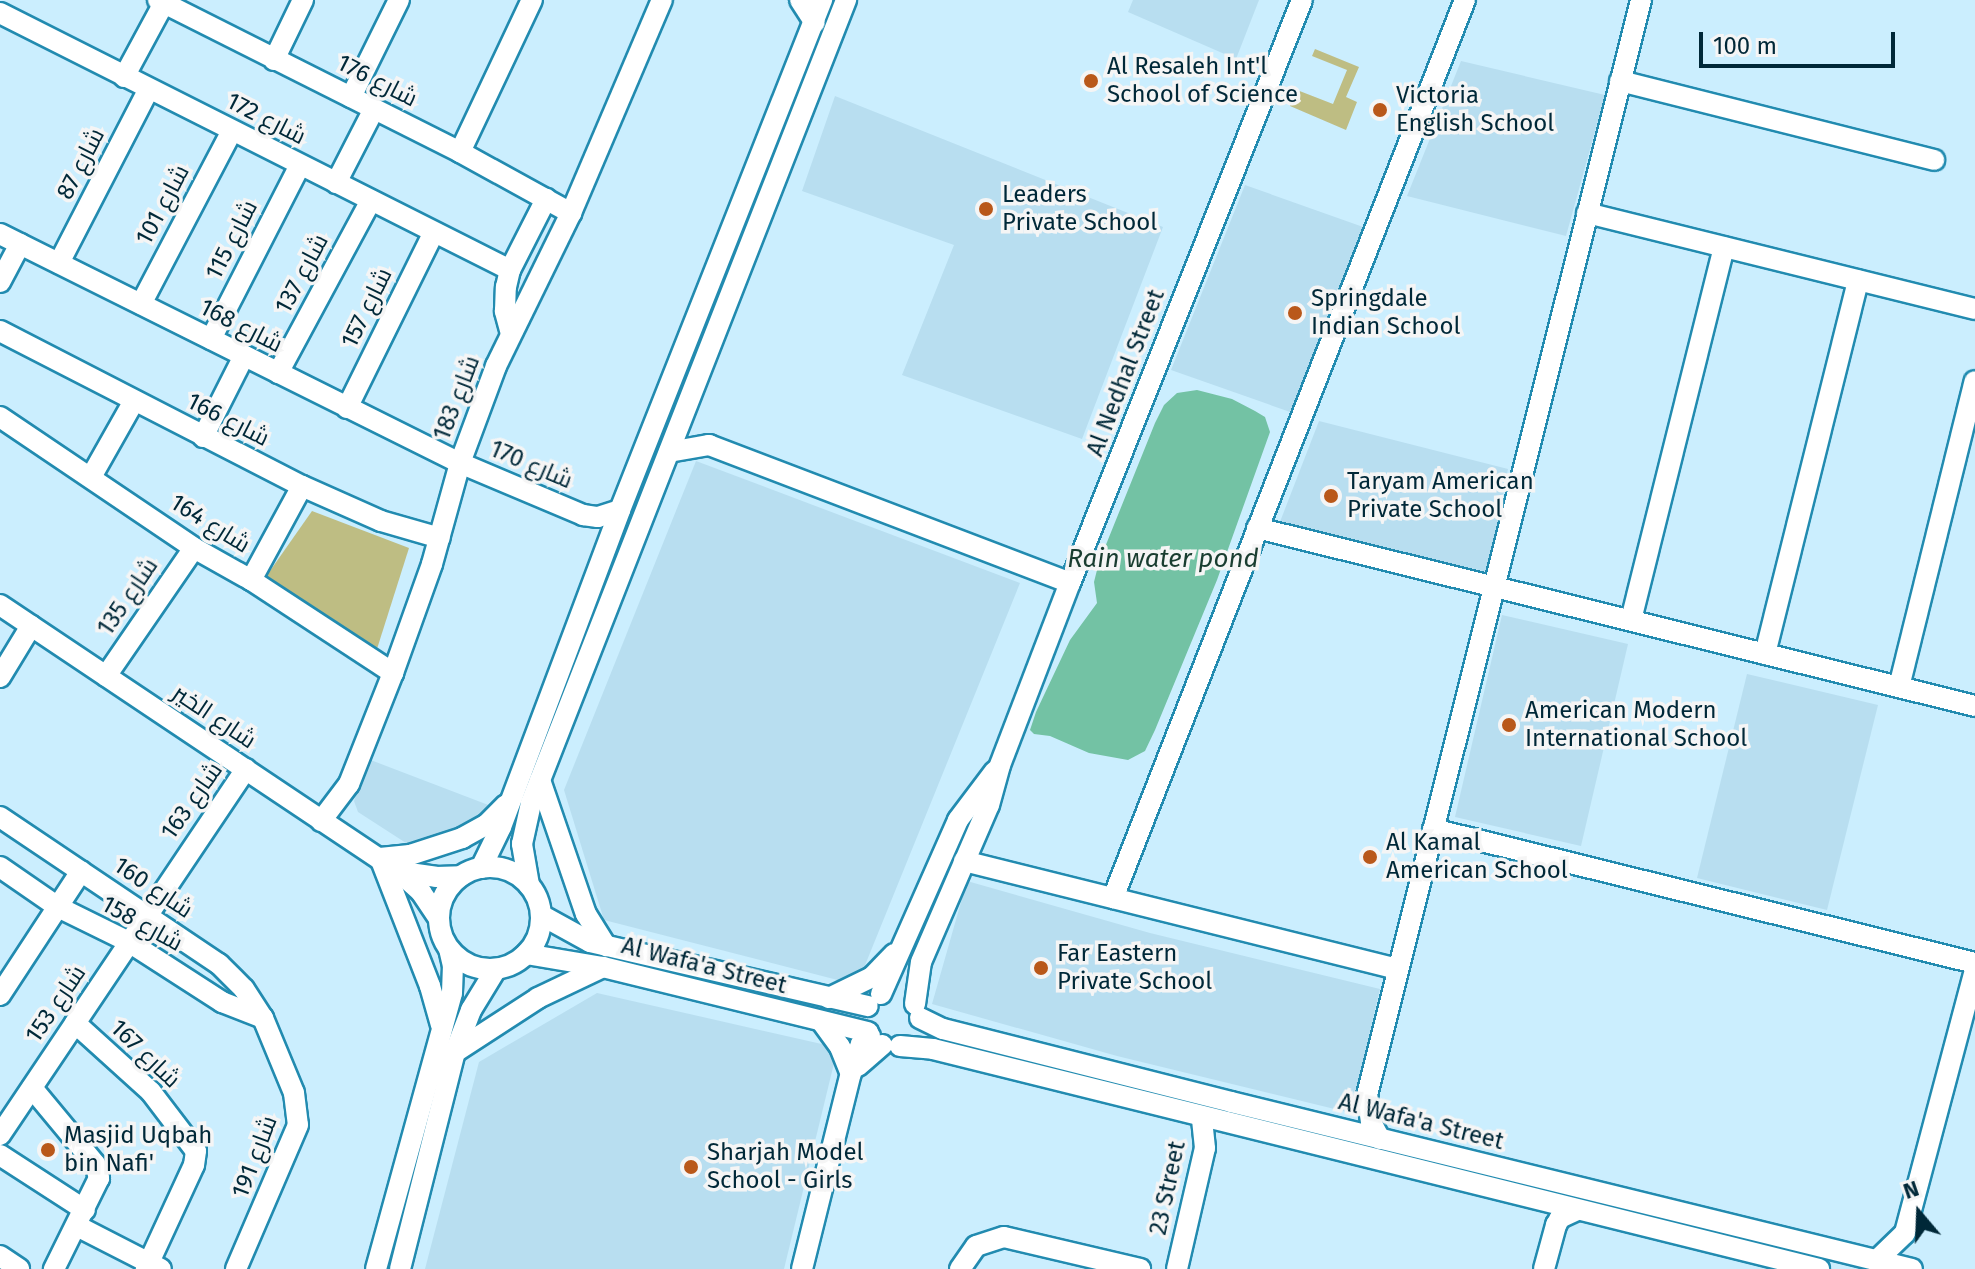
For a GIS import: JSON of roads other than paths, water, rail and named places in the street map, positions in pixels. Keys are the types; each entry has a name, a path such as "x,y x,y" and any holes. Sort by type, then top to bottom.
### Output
{"street":[{"path":"274,60 303,0"},
{"path":"351,97 399,0"},
{"path":"460,152 532,0"},
{"name":"شارع 183","path":"321,821 349,784 393,673 440,538 460,463 511,334 571,213 662,0"},
{"path":"800,0 815,23"},
{"path":"481,868 511,799 620,510 822,0"},
{"path":"405,1264 455,1052 471,1010 496,969 526,954 538,936 541,915 529,885 523,858 524,830 540,780 846,0"},
{"name":"Al Nedhal Street","path":"917,1011 921,962 989,805 1000,765 1070,583 1302,0"},
{"path":"1113,898 1465,0"},
{"path":"1380,1139 1371,1122 1367,1095 1641,0"},
{"path":"124,77 161,2"},
{"name":"شارع 176","path":"161,2 460,152 571,213"},
{"name":"شارع 172","path":"0,14 510,270"},
{"path":"1620,81 1934,160"},
{"name":"شارع 87","path":"59,263 149,89"},
{"path":"336,183 374,109"},
{"name":"شارع 101","path":"141,304 232,131"},
{"name":"شارع 115","path":"211,339 300,165"},
{"path":"511,334 505,299 510,270 546,199"},
{"name":"شارع 137","path":"278,373 371,200"},
{"path":"1587,213 1975,309"},
{"name":"شارع 157","path":"347,408 434,232"},
{"name":"شارع 168","path":"0,234 460,463"},
{"path":"0,282 20,244"},
{"path":"1631,620 1724,247"},
{"path":"1765,654 1858,280"},
{"name":"شارع 166","path":"0,331 302,486 381,521 440,538"},
{"path":"203,437 244,356"},
{"path":"1899,687 1975,381"},
{"path":"91,477 134,401"},
{"path":"688,405 695,426 709,445"},
{"name":"شارع 164","path":"0,417 194,548 251,580 393,673"},
{"path":"669,452 709,445 1070,583"},
{"name":"شارع 170","path":"460,463 583,515 598,517 620,510"},
{"path":"251,580 302,486"},
{"name":"شارع 170","path":"583,515 598,529 607,548"},
{"path":"1257,528 1975,706"},
{"name":"شارع 135","path":"106,676 194,548"},
{"name":"شارع الخير","path":"0,605 380,858 421,892 438,917"},
{"path":"0,677 31,626"},
{"name":"Al Nedhal Street","path":"875,1000 958,820 1000,765"},
{"name":"شارع 163","path":"129,942 246,769"},
{"path":"540,780 586,914 606,946"},
{"path":"441,1025 430,986 380,858 418,853 462,838 487,824 511,799"},
{"name":"شارع 160","path":"0,817 219,964 244,989 263,1018"},
{"path":"1433,829 1975,963"},
{"path":"964,861 1398,969"},
{"name":"شارع 158","path":"0,867 58,907 129,942 222,1002 263,1018"},
{"path":"376,1269 454,978 449,949 438,917 445,894 461,876 481,868 502,868 529,885"},
{"path":"0,995 81,871"},
{"name":"شارع الخير","path":"399,872 436,877 461,876"},
{"name":"Al Wafa'a Street","path":"541,915 575,935 606,946 828,999 875,1000"},
{"path":"828,999 872,977 903,941"},
{"name":"شارع 153","path":"0,1135 129,942"},
{"path":"449,949 470,965 496,969"},
{"name":"Al Wafa'a Street","path":"526,954 603,967 822,1022 880,1040 933,1049 1819,1269"},
{"path":"455,1052 538,998 603,967"},
{"path":"1915,1269 1905,1233 1975,970"},
{"path":"808,1268 851,1076 880,1040 916,1032 917,1011 896,992 875,1000 865,1023 880,1040"},
{"name":"Al Wafa'a Street","path":"917,1011 943,1029 1329,1127 1915,1269"},
{"name":"شارع 191","path":"236,1269 298,1125 294,1093 263,1018"},
{"path":"822,1022 840,1047 851,1076"},
{"name":"شارع 167","path":"75,1023 151,1092 194,1146 194,1165 152,1267"},
{"path":"32,1088 98,1171 97,1187 54,1269"},
{"path":"1329,1127 1355,1111 1367,1095"},
{"name":"23 Street","path":"1177,1269 1205,1148 1202,1118"},
{"path":"0,1155 81,1218 152,1267"},
{"path":"1544,1269 1556,1225 1560,1218 1577,1210"},
{"path":"958,1269 966,1246 979,1236 1004,1233 1116,1266 1140,1269"},
{"path":"1876,1261 1905,1233"},
{"path":"0,1256 19,1269"}],"water":[{"name":"Rain water pond","path":"1197,390 1232,399 1255,411 1265,417 1270,432 1217,580 1155,730 1145,751 1128,760 1089,753 1050,736 1034,734 1030,730 1036,712 1070,640 1097,603 1094,582 1099,562 1155,423 1164,405 1177,393"}],"place":[{"name":"Al Resaleh Int'l School of Science","path":"1091,81"},
{"name":"Victoria English School","path":"1380,110"},
{"name":"Leaders Private School","path":"986,209"},
{"name":"Springdale Indian School","path":"1295,313"},
{"name":"Taryam American Private School","path":"1331,496"},
{"name":"American Modern International School","path":"1509,725"},
{"name":"Al Kamal American School","path":"1370,857"},
{"name":"Far Eastern Private School","path":"1041,968"},
{"name":"Masjid Uqbah bin Nafi'","path":"48,1150"},
{"name":"Sharjah Model School - Girls","path":"691,1167"}]}
